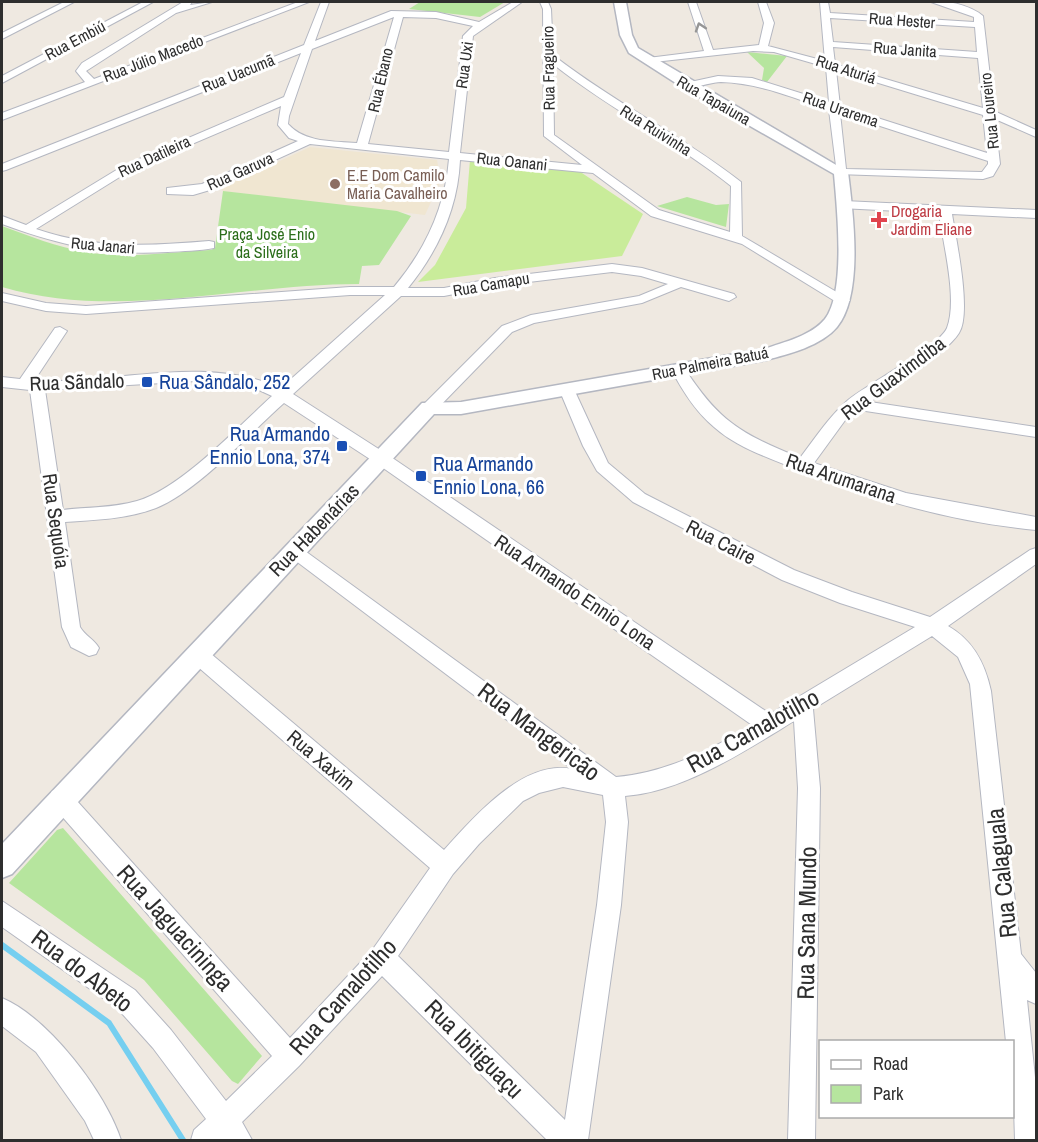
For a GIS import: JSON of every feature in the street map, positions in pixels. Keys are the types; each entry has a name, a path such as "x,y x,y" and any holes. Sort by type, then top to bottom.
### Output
{"street":[{"path":"2,36 70,2"},
{"name":"Rua Embiú","path":"2,80 149,2"},
{"path":"91,82 81,71 85,65 188,2"},
{"path":"168,14 208,2"},
{"name":"Rua Júlio Macedo","path":"2,117 306,2"},
{"name":"Rua Oanani","path":"324,2 311,44 284,109 283,125 293,136 307,141 594,170 655,213 759,247 843,300"},
{"name":"Rua Uxi","path":"456,156 466,41 469,33 518,2"},
{"name":"Rua Fragueiro","path":"544,2 547,9 549,81 548,165"},
{"name":"Rua Tapaiuna","path":"620,2 628,44 648,61 805,153 841,171"},
{"path":"692,2 709,53"},
{"path":"762,2 769,23 762,47"},
{"path":"824,2 826,44 844,205 843,300"},
{"path":"935,2 976,14 979,26"},
{"name":"Rua Uacumã","path":"2,168 398,11 436,15 480,25"},
{"name":"Rua Ébano","path":"362,146 398,11"},
{"name":"Rua Hester","path":"824,15 979,26"},
{"name":"Rua Loureiro","path":"841,171 976,178 989,174 993,169 993,159 979,26"},
{"name":"Rua Janita","path":"826,44 983,55"},
{"name":"Rua Aturiá","path":"648,61 762,47 792,53 989,113 1036,134"},
{"name":"Rua Ruivinha","path":"548,55 574,77 708,163 737,185 736,238"},
{"path":"549,81 574,77"},
{"name":"Rua Urarema","path":"686,84 718,79 752,81 993,159"},
{"name":"Rua Datileira","path":"27,229 127,168 290,98"},
{"name":"Rua Fragueiro","path":"549,136 594,170"},
{"name":"Rua Garuva","path":"171,191 193,191 206,187 307,141"},
{"path":"805,153 824,157 839,153"},
{"path":"55,517 129,509 151,504 171,493 283,395 398,291 421,263 447,209 456,156"},
{"path":"844,205 1036,214"},
{"name":"Rua Guaximdiba","path":"803,466 829,428 853,404 927,354 953,331 957,303 945,209"},
{"name":"Rua Janari","path":"2,220 61,241 111,249 209,245"},
{"name":"Rua Camapu","path":"398,291 455,291 495,282 612,268 642,272 729,297"},
{"name":"Rua Habenárias","path":"2,864 60,798 294,550 507,329 531,319 642,298 678,284"},
{"path":"2,297 46,307 86,310 220,303 350,291 398,291"},
{"name":"Rua Palmeira Batuá","path":"429,408 460,408 766,354 813,337 837,316 843,300"},
{"path":"30,386 60,331"},
{"name":"Rua Arumarana","path":"678,369 691,392 713,418 737,436 803,466 882,495 962,514 1036,525"},
{"name":"Rua Sãndalo","path":"2,382 30,386 213,375 254,382 283,395 382,459"},
{"name":"Rua Sequóia","path":"30,386 55,517 71,627 78,641 89,648"},
{"name":"Rua Caire","path":"567,389 595,453 607,473 626,489 668,515 792,578 931,627"},
{"path":"853,404 1036,432"},
{"name":"Rua Armando Ennio Lona","path":"382,459 769,725"},
{"name":"Rua Mangericão","path":"294,550 613,787 617,822 609,905 575,1140"},
{"name":"Rua Camalotilho","path":"218,1135 382,958 446,866 471,836 515,794 536,784 563,777 613,787 639,785 678,773 729,750 931,627 1036,555"},
{"name":"Rua Calaguala","path":"931,627 959,644 978,672 1012,962 1030,1082 1029,1140"},
{"name":"Rua Xaxim","path":"197,654 446,866"},
{"name":"Rua Sana Mundo","path":"802,1139 810,788 803,705"},
{"name":"Rua Jaguacininga","path":"60,798 290,1057"},
{"name":"Rua do Abeto","path":"2,913 126,999 162,1039 218,1135"},
{"name":"Rua Ibitiguaçu","path":"382,958 566,1140"},
{"path":"1012,962 1036,992"},
{"path":"2,1011 45,1043 94,1112 108,1140"}],"shaded area":[{"name":"E.E Dom Camilo Maria Cavalheiro","path":"310,147 437,160 441,180 425,215 223,191 221,188"}],"green space":[{"path":"420,2 505,2 480,17 409,9"},
{"path":"747,52 787,56 767,82 762,80 764,68"},
{"path":"470,160 579,171 643,214 622,256 418,282 435,265 466,208"},
{"name":"Praça José Enio da Silveira","path":"223,191 397,211 411,216 379,265 362,266 359,284 269,289 135,301 90,301 46,297 2,287 2,226 64,247 101,254 133,255 211,250 215,248"},
{"path":"687,197 716,205 729,204 726,227 657,206"},
{"path":"63,828 262,1056 238,1084 232,1081 144,980 9,883 57,830"}],"waterway":[{"path":"2,945 109,1023 183,1140"}],"place":[{"name":"E.E Dom Camilo Maria Cavalheiro","path":"335,184"},
{"name":"Drogaria Jardim Eliane","path":"879,220"},
{"name":"Rua Sândalo, 252","path":"147,382"},
{"name":"Rua Armando Ennio Lona, 374","path":"342,446"},
{"name":"Rua Armando Ennio Lona, 66","path":"421,476"}]}
